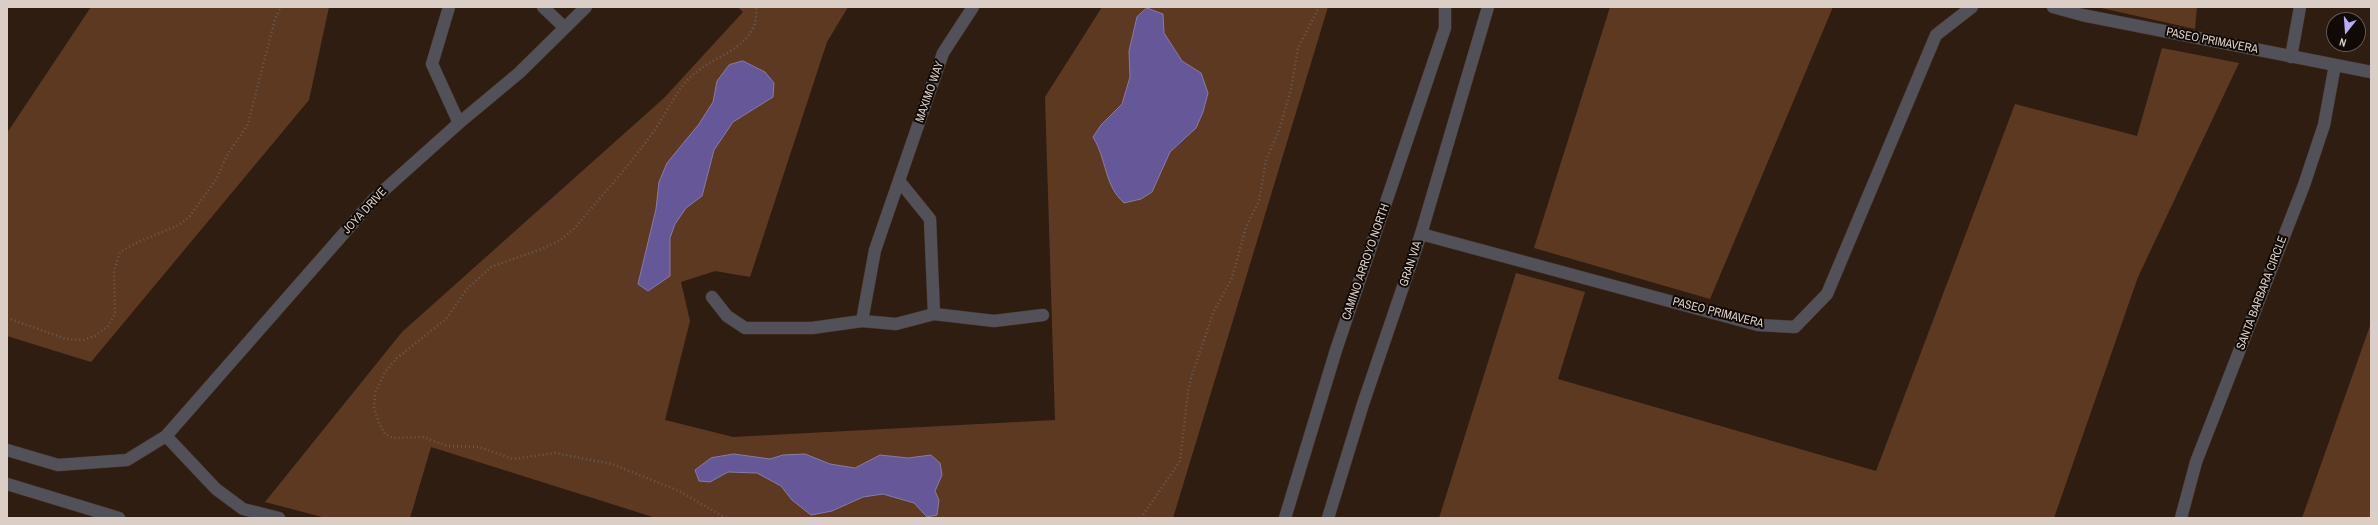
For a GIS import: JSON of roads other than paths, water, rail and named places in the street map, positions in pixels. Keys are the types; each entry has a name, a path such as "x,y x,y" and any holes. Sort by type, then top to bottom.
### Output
{"street":[{"path":"449,7 432,64 459,123"},
{"path":"543,7 564,27"},
{"name":"JOYA DRIVE","path":"166,436 374,199 459,123 519,73 586,7"},
{"name":"MAXIMO WAY","path":"862,321 875,250 900,182 943,53 973,7"},
{"name":"CAMINO ARROYO NORTH","path":"1285,518 1336,350 1445,28 1445,7"},
{"name":"GRAN VIA","path":"1328,518 1421,234 1488,7"},
{"name":"PASEO PRIMAVERA","path":"1421,234 1758,325 1795,328 1827,294 1936,35 1972,7"},
{"name":"PASEO PRIMAVERA","path":"2053,7 2089,16 2371,72"},
{"path":"2291,57 2300,7"},
{"name":"SANTA BARBARA CIRCLE","path":"2181,518 2196,462 2304,185 2324,125 2335,65"},
{"path":"900,182 930,219 934,314"},
{"path":"712,297 727,316 745,328 812,328 862,321 896,324 934,314 994,321 1044,315"},
{"path":"7,450 58,465 127,460 166,436 216,489 243,509 278,518"},
{"path":"7,484 119,518"}]}
